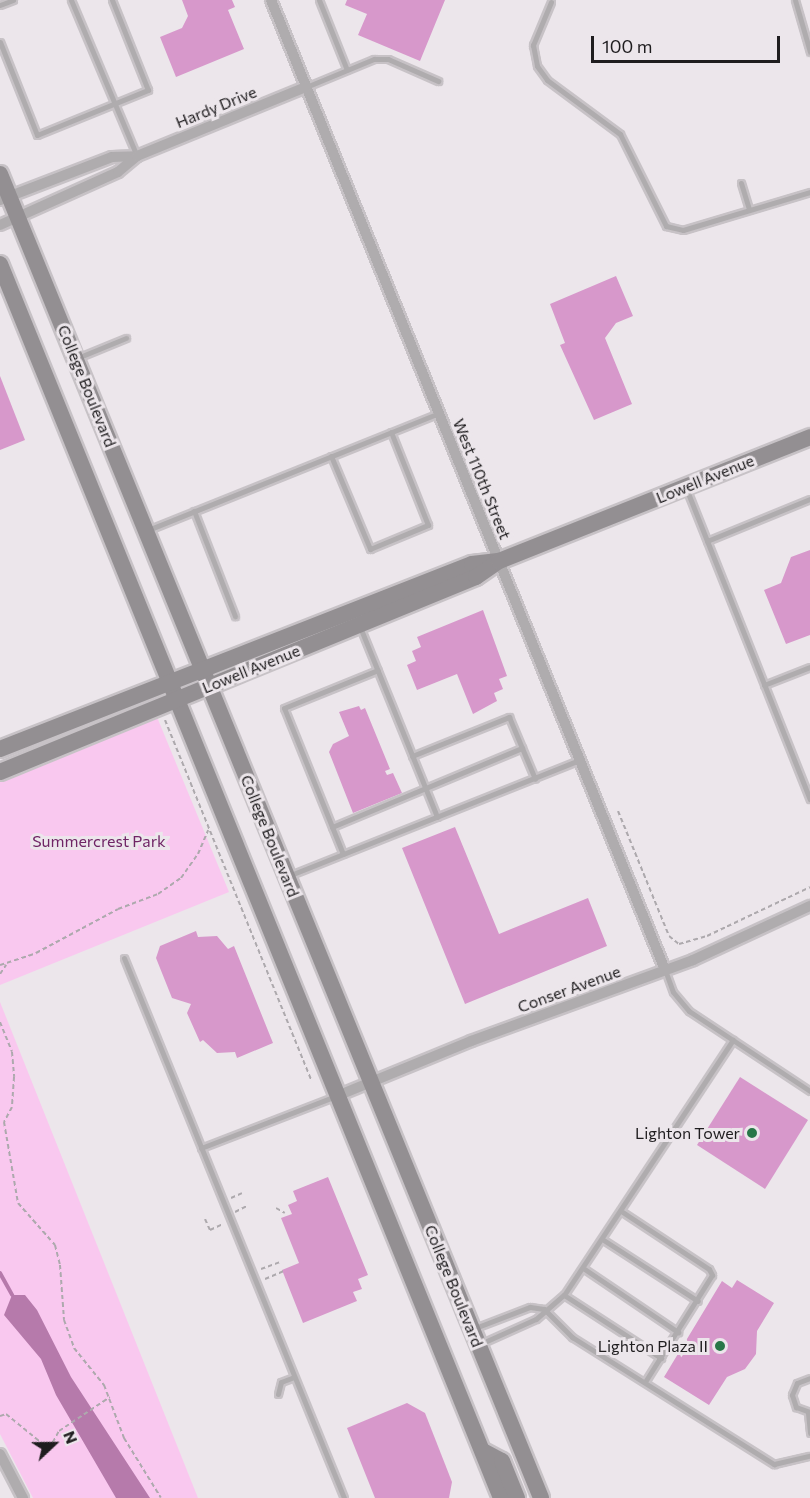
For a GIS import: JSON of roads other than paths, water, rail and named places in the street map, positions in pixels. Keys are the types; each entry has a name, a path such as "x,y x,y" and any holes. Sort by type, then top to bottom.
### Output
{"main road":[{"name":"College Boulevard","path":"0,174 5,198 18,218 541,1498"},
{"name":"College Boulevard","path":"0,264 179,699 337,1096 501,1498"},
{"name":"Lowell Avenue","path":"0,772 477,577 499,561 810,437"},
{"name":"Lowell Avenue","path":"0,749 472,564 499,561"},
{"path":"483,1451 502,1461 517,1498"}],"street":[{"name":"West 110th Street","path":"271,0 665,970"},
{"name":"Hardy Drive","path":"0,225 118,172 137,156 306,87"},
{"name":"Hardy Drive","path":"5,198 112,157 137,156"},
{"name":"Conser Avenue","path":"337,1096 665,970 810,906"},
{"path":"0,1454 23,1498"}],"lane":[{"path":"0,5 13,0"},
{"path":"71,0 137,156"},
{"path":"0,42 37,135 148,90 112,0"},
{"path":"319,0 347,70"},
{"path":"795,0 810,52"},
{"path":"551,2 533,45 537,66 547,80 620,134 666,226 682,230 810,192"},
{"path":"306,87 374,60 388,59 438,81"},
{"path":"741,183 749,210"},
{"path":"76,359 126,338"},
{"path":"146,531 439,413"},
{"path":"331,456 369,549 428,525 391,432"},
{"path":"685,487 809,796"},
{"path":"707,542 810,499"},
{"path":"194,511 236,616"},
{"path":"359,625 437,817"},
{"path":"765,685 810,667"},
{"path":"344,854 284,708 378,670"},
{"path":"412,756 508,717 535,778"},
{"path":"332,827 522,748"},
{"path":"287,877 580,760"},
{"path":"124,958 344,1498"},
{"path":"665,970 673,992 689,1011 810,1091"},
{"path":"475,1337 536,1319 544,1309 564,1295 733,1040"},
{"path":"201,1148 337,1096"},
{"path":"621,1211 709,1269 711,1282 645,1383"},
{"path":"602,1239 698,1301"},
{"path":"583,1268 678,1332"},
{"path":"564,1295 661,1358"},
{"path":"475,1337 530,1307 544,1309 572,1337 774,1464 810,1456"},
{"path":"278,1394 281,1382 294,1377"},
{"path":"810,1378 797,1383 792,1395 796,1407 809,1413 810,1433"}],"waterway":[{"path":"0,1273 12,1295"}],"place":[{"name":"Lighton Tower","path":"752,1133"},
{"name":"Lighton Plaza II","path":"720,1346"}],"park label":[{"name":"Summercrest Park","path":"99,841"}]}
